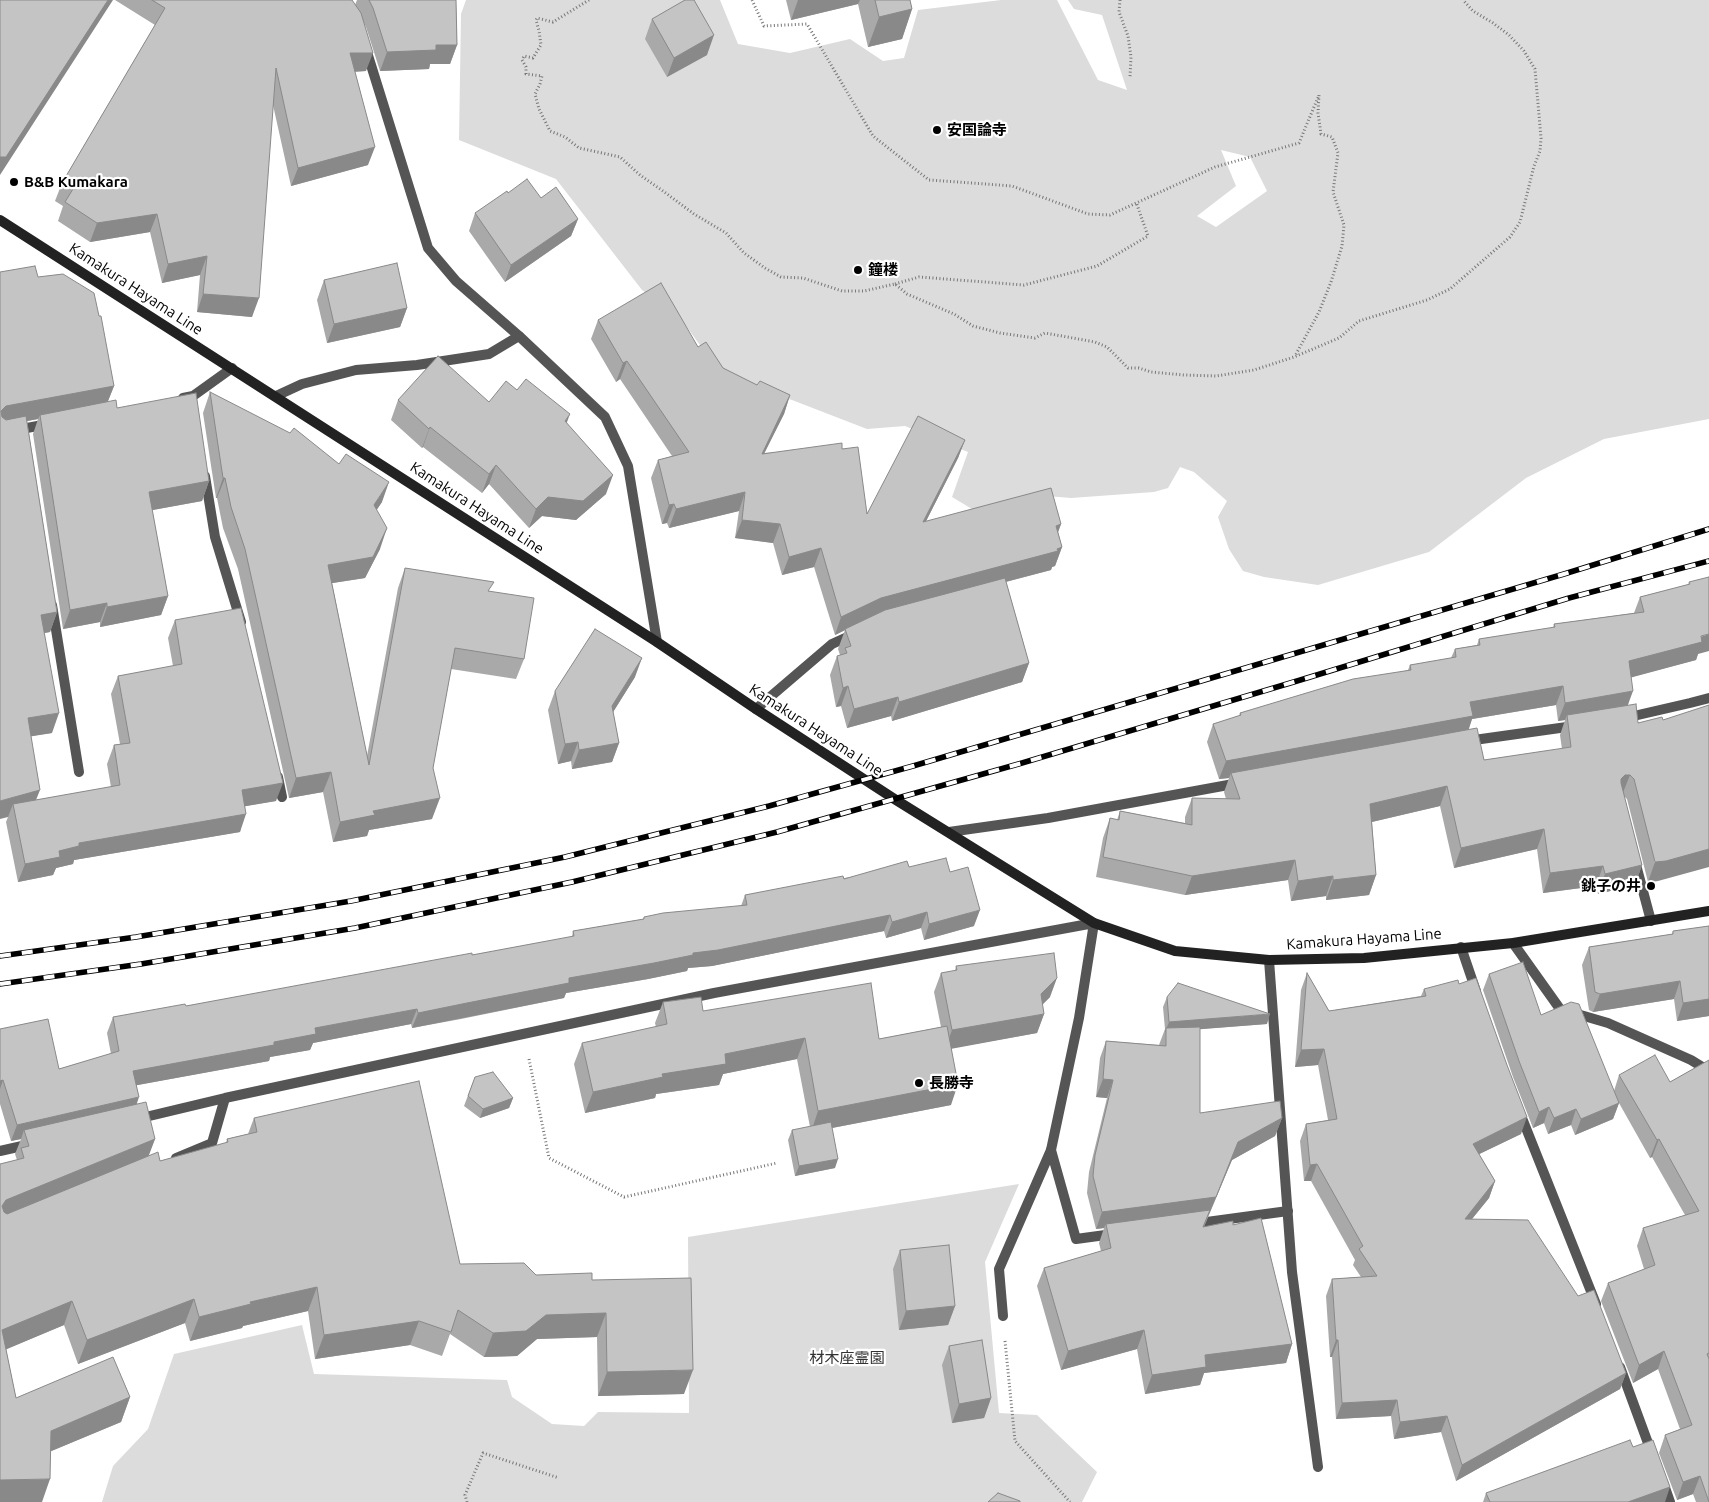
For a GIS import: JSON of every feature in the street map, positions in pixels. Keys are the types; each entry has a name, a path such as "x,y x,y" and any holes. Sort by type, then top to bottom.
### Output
{"main road":[{"name":"Kamakura Hayama Line","path":"0,220 657,642 896,800 1094,923 1175,951 1270,960 1364,958 1513,942 1709,910"}],"street":[{"path":"363,39 428,248 456,281 519,336 605,417 628,466 657,642"},
{"path":"276,396 302,384 356,370 417,365 489,354 519,336"},
{"path":"174,399 193,400 232,368"},
{"path":"0,433 26,434 62,422"},
{"path":"203,462 215,537 245,636"},
{"path":"51,596 78,772"},
{"path":"756,709 832,644 867,627"},
{"path":"1613,720 1709,698"},
{"path":"1452,744 1585,724"},
{"path":"276,768 282,797"},
{"path":"949,832 1048,818 1246,782"},
{"path":"1632,847 1650,920"},
{"path":"122,1122 225,1098 723,991 1094,923 1079,1018 1052,1150 999,1269 1003,1316"},
{"path":"1513,942 1560,1009 1608,1023 1691,1060 1709,1071"},
{"path":"1461,947 1481,1004"},
{"path":"1270,960 1292,1272 1318,1467"},
{"path":"166,1162 212,1143 225,1098"},
{"path":"1518,1106 1599,1312"},
{"path":"0,1151 38,1142"},
{"path":"1052,1150 1076,1239 1124,1232"},
{"path":"1182,1225 1288,1211"},
{"path":"1616,1357 1670,1502"}],"path":[{"path":"589,0 553,22 537,18 541,45 533,58 524,56 522,60 526,67 526,74 542,76 535,94 539,109 550,131 565,137 579,148 620,158 694,214 726,233 744,253 781,277 803,278 842,291 864,291 919,277 1024,285 1097,266 1148,236 1136,202"},
{"path":"752,0 764,26 808,24 873,136 929,180 1012,186 1088,214 1110,215 1215,167 1299,143 1319,95 1319,125 1321,134 1332,136 1338,153 1333,192 1344,225 1342,246 1331,282 1319,312 1294,358"},
{"path":"1120,0 1119,12 1128,36 1131,57 1130,77"},
{"path":"895,284 907,294 954,314 973,326 1000,333 1035,338 1045,333 1107,346 1128,368 1139,368 1151,372 1184,376 1216,376 1254,370 1294,358 1339,338 1359,321 1427,300 1450,289 1510,237 1520,222 1534,166 1540,152 1541,138 1535,69 1524,51 1509,35 1473,11 1463,0"},
{"path":"524,1034 549,1158 624,1197 777,1163"},
{"path":"1003,1316 1015,1441 1070,1502"},
{"path":"467,1502 465,1495 483,1453 559,1478"}],"green space":[{"path":"466,0 720,0 738,44 790,53 850,39 883,61 904,58 918,10 1001,0 1057,0 1098,80 1127,90 1102,15 1074,9 1068,0 1709,0 1709,419 1604,439 1526,478 1429,552 1318,585 1264,577 1243,571 1229,549 1218,517 1227,501 1194,472 1180,467 1168,488 1154,492 1071,498 1034,495 982,515 952,497 968,452 905,426 867,429 792,400 740,384 708,356 678,315 642,290 556,179 459,140 461,14","holes":["1221,150 1250,157 1267,191 1216,227 1197,216 1236,186"]},
{"name":"材木座霊園","path":"1019,1184 985,1262 999,1413 1037,1415 1097,1472 1082,1502 102,1502 113,1466 148,1429 174,1354 302,1325 314,1374 507,1380 512,1397 552,1424 584,1426 598,1412 689,1413 688,1237"}],"building":[{"path":"0,0 108,0 6,157 0,157"},
{"path":"152,0 352,0 361,13 373,53 350,53 375,147 298,168 276,68 259,298 203,294 207,256 168,264 157,214 97,223 65,202 73,189 62,183 165,8"},
{"path":"369,0 456,0 457,45 436,45 436,50 387,52"},
{"path":"685,0 694,0 714,35 674,58 652,19"},
{"path":"875,0 910,0 912,9 879,17"},
{"path":"527,179 541,198 556,187 578,219 511,265 475,213"},
{"path":"397,263 407,308 334,324 324,280"},
{"path":"35,266 38,277 63,274 94,293 99,316 101,316 114,386 6,406 1,411 2,417 6,420 26,416 57,612 41,615 59,713 28,718 40,790 0,801 0,272"},
{"path":"661,283 698,347 706,342 723,368 757,385 760,381 790,395 762,454 842,443 842,449 858,447 867,514 918,416 965,440 923,522 1051,488 1061,524 1056,526 1062,547 1057,549 1058,551 881,598 841,617 821,548 789,557 780,524 742,520 745,492 676,509 674,504 669,505 658,460 689,452 627,361 623,363 598,320"},
{"path":"438,356 489,402 506,381 517,390 526,379 570,414 565,421 613,475 583,501 548,497 536,509 496,465 489,474 430,427 429,429 398,400"},
{"path":"210,392 290,433 294,428 339,464 346,454 389,482 374,505 387,528 373,557 328,565 369,765 405,568 494,582 488,591 534,598 524,659 455,648 433,768 440,798 373,811 375,815 340,822 331,772 296,778 245,549 231,507 225,478 223,478"},
{"path":"196,393 209,481 149,492 168,596 107,607 107,603 70,610 40,415 116,400 117,408"},
{"path":"1709,577 1709,634 1701,636 1702,642 1629,661 1633,691 1565,703 1563,686 1470,702 1473,716 1226,761 1213,724 1241,715 1240,713 1353,679 1411,670 1410,665 1456,657 1455,649 1480,645 1479,639 1555,627 1554,624 1644,612 1640,597"},
{"path":"1005,578 1029,663 899,702 898,697 854,709 848,686 843,688 837,656 847,653 845,648 851,646 845,629 885,610"},
{"path":"241,608 283,783 242,790 246,814 79,843 79,846 59,851 60,857 25,864 13,804 120,785 114,745 130,743 118,676 182,664 175,620"},
{"path":"595,629 642,658 612,706 619,743 579,750 578,742 565,744 555,691"},
{"path":"1636,704 1638,723 1662,717 1663,720 1709,705 1709,849 1666,861 1655,862 1634,779 1630,775 1625,775 1621,779 1621,783 1642,865 1605,874 1603,866 1550,873 1544,829 1461,848 1447,786 1370,804 1376,875 1333,880 1333,876 1298,881 1295,860 1192,876 1103,857 1110,818 1119,820 1120,811 1192,825 1192,798 1240,799 1231,773 1477,728 1484,760 1571,747 1567,715"},
{"path":"946,858 950,872 968,867 980,910 929,924 927,912 892,922 890,915 718,950 693,953 693,955 654,963 569,978 569,983 418,1013 417,1009 315,1028 316,1034 274,1042 274,1045 133,1071 139,1097 17,1125 3,1080 0,1081 0,1029 48,1019 59,1069 119,1051 113,1017 185,1004 186,1006 574,936 573,931 644,919 644,917 663,913 747,905 745,895 843,876 844,879 907,861 909,867"},
{"path":"1709,926 1709,999 1683,1003 1680,981 1600,994 1595,992 1589,947 1673,934 1673,931"},
{"path":"1054,953 1057,978 1041,994 1044,1014 952,1030 941,973 957,970 956,966"},
{"path":"1523,962 1541,1015 1571,1002 1579,1004 1619,1103 1581,1119 1576,1109 1554,1118 1549,1107 1539,1112 1489,974"},
{"path":"1307,973 1329,1011 1426,996 1424,989 1458,980 1459,984 1476,978 1527,1117 1473,1144 1495,1181 1465,1219 1528,1220 1578,1296 1594,1290 1626,1373 1462,1465 1447,1416 1400,1422 1397,1400 1342,1403 1332,1279 1377,1276 1359,1249 1363,1246 1317,1164 1310,1165 1306,1124 1337,1119 1324,1049 1301,1050"},
{"path":"871,983 879,1039 947,1026 958,1084 818,1111 805,1038 725,1054 726,1064 662,1074 663,1077 593,1092 582,1043 667,1024 663,1002 701,997 703,1011"},
{"path":"1178,983 1270,1014 1169,1022 1167,997"},
{"path":"1200,1027 1200,1113 1280,1101 1282,1118 1238,1142 1216,1197 1102,1212 1093,1176 1095,1155 1113,1080 1103,1079 1106,1041 1166,1046 1166,1028"},
{"path":"1655,1055 1670,1082 1709,1060 1709,1353 1707,1354 1709,1359 1709,1502 1700,1476 1683,1482 1665,1435 1692,1425 1664,1351 1639,1365 1608,1283 1655,1265 1643,1228 1699,1211 1659,1139 1657,1140 1619,1075"},
{"path":"493,1072 513,1098 483,1109 468,1096 475,1077"},
{"path":"419,1081 460,1264 524,1263 536,1275 592,1273 592,1280 691,1278 693,1370 607,1372 606,1313 546,1315 526,1331 493,1333 458,1310 451,1332 419,1321 324,1335 317,1287 250,1302 251,1304 199,1317 194,1299 87,1340 72,1301 2,1330 16,1398 113,1357 130,1397 51,1431 50,1479 0,1480 0,1164 24,1158 21,1148 29,1146 24,1130 146,1102 155,1139 6,1200 2,1206 7,1214 158,1152 160,1161 228,1142 227,1139 257,1132 254,1118"},
{"path":"831,1122 838,1159 799,1166 792,1130"},
{"path":"1210,1210 1203,1227 1233,1221 1233,1225 1261,1218 1292,1344 1205,1355 1206,1367 1152,1375 1144,1330 1068,1351 1044,1268 1111,1248 1106,1224"},
{"path":"949,1245 955,1306 906,1311 900,1250"},
{"path":"982,1340 991,1398 959,1404 949,1346"},
{"path":"1630,1440 1633,1447 1653,1440 1670,1487 1628,1502 1490,1502 1486,1493"},
{"path":"998,1493 1020,1501 1020,1502 988,1502"}],"railway":[{"path":"0,956 136,937 351,901 565,857 769,806 913,766 1564,574 1709,529"},
{"path":"0,984 141,964 355,928 572,882 777,832 1022,763 1569,598 1709,561"}],"place":[{"name":"安国論寺","path":"937,130"},
{"name":"B&B Kumakara","path":"14,182"},
{"name":"鐘楼","path":"858,270"},
{"name":"銚子の井","path":"1651,886"},
{"name":"長勝寺","path":"919,1083"}]}
